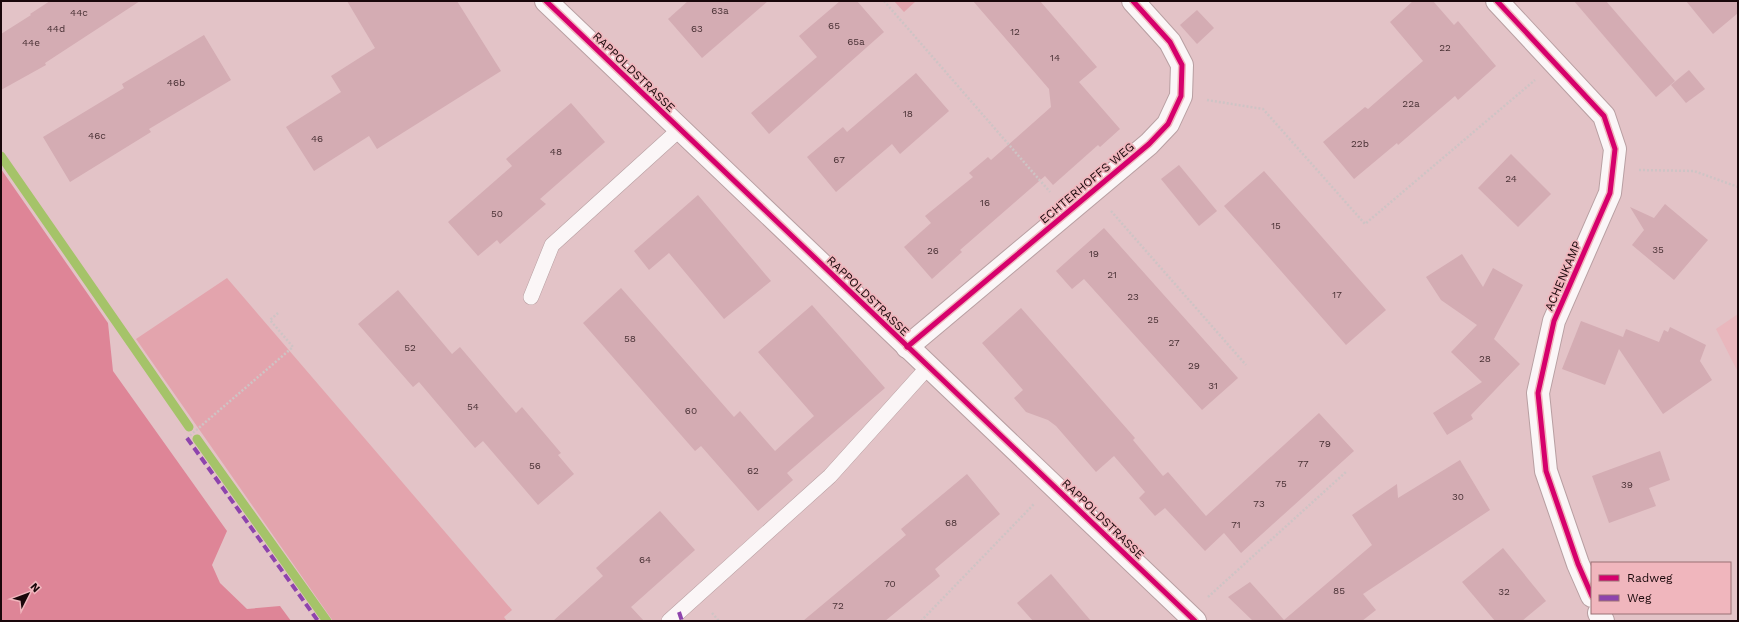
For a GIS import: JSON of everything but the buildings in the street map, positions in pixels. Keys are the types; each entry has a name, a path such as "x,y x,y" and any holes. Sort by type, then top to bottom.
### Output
{"street":[{"name":"RAPPOLDSTRASSE","path":"546,1 1192,618"},
{"name":"ECHTERHOFFS WEG","path":"907,347 1149,144 1168,124 1181,96 1182,65 1170,42 1133,1"},
{"name":"ACHENKAMP","path":"1497,1 1604,116 1615,149 1610,193 1554,321 1538,393 1546,471 1578,564 1591,594"}],"lane":[{"path":"531,297 552,245 680,129"},
{"path":"669,621 830,476 928,367"}],"path":[{"path":"884,1 1068,212"},
{"path":"1181,96 1263,109 1365,224 1555,63"},
{"path":"1613,169 1694,171 1738,187"},
{"path":"1093,191 1246,365"},
{"path":"187,438 293,347 270,320 278,313"},
{"path":"1192,618 1347,471"},
{"path":"921,621 1052,484"}],"shaded area":[{"path":"894,1 916,1 904,12"},
{"path":"1,169 108,323 113,371 227,531 212,565 220,583 247,609 280,606 291,621 1,621"},
{"path":"227,278 512,610 504,617 507,621 333,621 136,339"},
{"path":"1738,314 1738,372 1716,329"}],"waterway":[{"path":"1,156 189,427"},
{"path":"197,439 327,621"}],"marked path":[{"path":"187,438 318,621"},
{"path":"679,612 682,621"}],"cycle path":[{"path":"546,1 1195,621"},
{"path":"907,347 1149,144 1168,124 1181,96 1182,65 1170,42 1133,1"},
{"path":"1497,1 1604,116 1615,149 1610,193 1554,321 1538,393 1546,471 1578,564 1591,594"}]}
